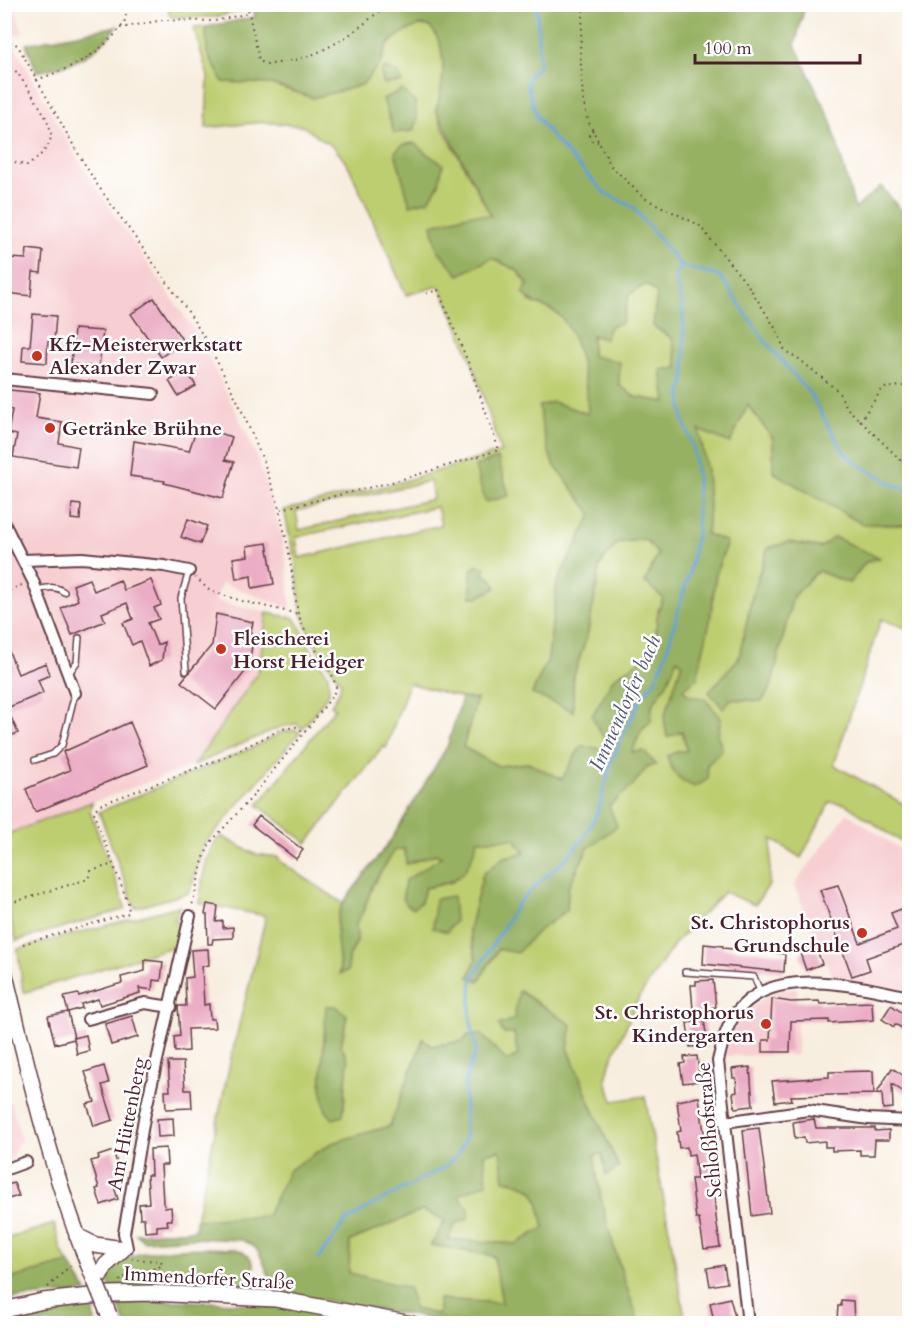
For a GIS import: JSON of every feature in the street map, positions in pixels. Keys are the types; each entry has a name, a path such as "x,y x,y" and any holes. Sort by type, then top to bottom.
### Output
{"main road":[{"path":"4,971 54,1168 76,1236 109,1321"},
{"path":"76,1236 95,1245 123,1249 106,1265 96,1283"},
{"name":"Immendorfer Straße","path":"4,1310 43,1300 150,1293 276,1299 412,1323"}],"street":[{"path":"4,379 153,394"},
{"path":"4,523 34,586 75,693"},
{"path":"23,560 82,558 164,566 189,571"},
{"name":"Am Hüttenberg","path":"121,1252 145,1113 190,916"},
{"name":"Schloßhofstraße","path":"748,1323 718,1061 726,1030 741,1007 760,991 785,984 813,982 909,997"},
{"path":"88,1019 145,1002 171,1007"},
{"path":"725,1122 808,1110 870,1119 909,1120"},
{"path":"4,1170 26,1162"}],"lane":[{"path":"186,671 181,598 189,571"},
{"path":"34,586 52,587 64,592"},
{"path":"68,674 76,662 79,638"},
{"path":"35,760 57,752 63,745 75,693"},
{"path":"685,972 754,977 760,991"}],"path":[{"path":"36,80 75,66 95,52 120,28 126,17 125,4"},
{"path":"248,4 259,60 266,65 299,59 319,52 368,21 387,4"},
{"path":"584,4 580,49 583,99 598,142 611,166 644,198 699,225 750,288 777,331 785,351 838,391 847,408 909,468"},
{"path":"120,28 163,20 215,21 249,13"},
{"path":"4,44 14,43 18,46 96,183 187,310 207,342 238,402 263,460 279,510 288,547 298,614 312,645 332,674 336,687 333,695 304,732 210,843 202,860 190,916"},
{"path":"4,68 17,72 43,114 51,135 46,148 27,166 4,156"},
{"path":"593,130 589,135 591,141 598,142"},
{"path":"907,231 909,235"},
{"path":"279,510 396,481 499,450 470,367 442,297 438,290 425,294"},
{"path":"860,421 883,388 909,385"},
{"path":"189,571 210,591 242,602 298,614"},
{"path":"4,593 34,586"},
{"path":"23,944 129,913 128,903 94,814 95,809 102,804 223,758 282,729 296,727 304,732"},
{"path":"4,905 88,879 91,871 113,864"},
{"path":"110,1294 122,1278 159,1267 162,1264 160,1261 121,1252"},
{"path":"43,1300 43,1293 55,1280 76,1260 85,1257"}],"shaded area":[{"path":"14,4 23,33 10,38 77,158 197,334 247,434 259,462 281,533 291,609 222,583 215,601 267,613 258,673 194,765 5,835 4,5"},
{"name":"St. Christophorus Grundschule","path":"847,813 909,855 909,989 834,981 794,885"},
{"name":"St. Christophorus Kindergarten","path":"797,988 797,1055 725,1056 731,1031 747,1010 776,991"},
{"path":"11,1103 22,1142 18,1143 11,1161 4,1164 4,1104"}],"green space":[{"path":"175,5 244,5 245,10 216,17 171,17 168,11"},
{"path":"253,5 805,5 795,45 831,121 855,209 881,186 909,220 909,525 862,524 773,472 773,439 748,405 730,443 699,430 707,471 709,506 707,534 727,542 716,573 710,621 697,678 683,689 688,695 705,699 721,718 718,735 722,750 707,765 708,779 695,787 680,779 671,767 667,756 679,751 687,751 682,731 667,737 664,718 682,663 677,659 667,683 652,705 651,721 642,729 632,752 644,751 656,765 648,766 633,785 609,806 617,826 587,849 568,888 567,910 538,931 517,953 498,949 479,981 469,977 476,959 469,930 483,874 504,857 525,853 515,839 478,840 466,870 455,879 425,888 421,902 413,908 406,905 403,897 405,881 441,857 436,854 406,864 405,849 395,850 373,884 356,924 357,941 349,957 348,971 340,974 337,929 339,912 343,903 391,840 447,747 462,698 477,699 463,747 498,766 528,763 562,779 581,746 602,749 607,745 592,716 613,679 654,651 658,611 663,598 645,582 658,554 645,539 617,543 599,566 587,636 573,678 573,711 532,694 548,659 557,583 592,514 552,462 542,427 539,406 553,402 588,414 584,376 572,335 559,315 531,301 523,293 528,284 517,270 492,258 459,275 437,249 432,225 471,214 491,216 436,110 443,78 443,66 440,44 429,26 419,25 402,33 386,45 381,62 362,85 313,98 271,84 223,82 207,52 206,27 255,17","holes":["647,284 657,294 653,326 672,338 678,368 661,370 666,402 635,397 619,385 620,362 592,356 592,335 605,339 610,326 622,323 629,294"]},
{"path":"419,25 429,26 440,44 443,78 436,110 443,128 492,217 492,258 517,270 528,284 529,301 553,310 559,315 572,335 584,376 588,414 553,402 552,462 592,514 557,583 548,660 532,693 573,711 573,678 587,636 599,566 617,543 645,539 658,554 645,582 664,598 658,611 654,651 613,679 607,745 602,749 581,746 562,780 528,763 498,766 463,747 477,699 462,698 409,683 386,748 383,747 307,843 258,805 335,708 331,705 339,692 341,682 320,653 309,633 301,610 296,566 284,510 397,483 501,452 466,347 439,286 406,295 349,167 335,148 302,126 264,122 206,128 208,76 194,28 206,27 207,52 223,82 271,84 313,98 381,62 394,39","holes":["430,481 433,499 299,530 296,511","437,507 441,525 299,558 296,537","485,568 484,575 496,588 478,597 471,597 471,570"]},
{"path":"117,26 103,43 84,57 37,72 26,44"},
{"path":"384,68 399,73 402,82 383,84 381,72"},
{"path":"402,90 415,102 417,120 413,131 394,133 383,99"},
{"path":"414,143 443,164 439,184 429,200 410,205 395,152 402,145"},
{"path":"646,284 657,294 653,326 672,338 678,369 667,402 635,397 619,385 592,356 592,335 605,339 610,326 622,323 629,294"},
{"path":"748,405 773,439 883,525 909,525 909,629 881,619 834,765 909,807 909,847 845,804 830,802 801,858 772,839 769,885 755,905 724,892 676,942 639,997 610,1063 606,1080 613,1101 645,1096 686,1323 639,1323 606,1220 594,1156 602,1152 606,1175 619,1167 568,1048 571,1025 520,991 514,1019 500,1025 514,1033 518,1055 507,1061 463,1041 432,1046 423,1040 390,1126 332,1143 290,1170 267,1216 196,1220 232,1054 266,916 199,903 207,858 221,836 254,854 278,857 282,863 343,903 337,920 340,973 348,971 349,957 357,941 356,924 373,884 395,850 405,849 407,864 436,854 442,857 405,881 403,897 406,905 421,902 425,888 453,882 478,840 515,839 525,854 483,874 469,930 476,959 469,977 492,961 498,949 517,952 538,931 567,910 568,888 609,806 633,785 648,766 631,752 642,729 651,721 652,705 667,683 677,659 682,663 664,718 682,730 687,752 707,765 714,758 705,699 688,695 683,688 710,621 716,573 727,542 707,535 706,482 698,430","holes":["789,542 879,557 866,562 849,583 818,571 793,596 771,687 762,701 730,699 724,675 739,658 754,588 768,548","335,1006 347,1015 341,1045 348,1060 343,1116"]},
{"path":"498,458 509,496 485,502 475,466"},
{"path":"834,537 879,558 866,562 849,583 818,571 793,596 771,687 762,701 731,699 723,708 709,692 739,658 754,588 768,548 789,542 820,548"},
{"path":"477,565 485,568 484,575 493,580 496,588 478,597 471,597 471,570"},
{"path":"267,613 294,618 298,623 314,656 328,674 329,693 302,729 297,724 280,727 194,765 258,673"},
{"path":"295,730 300,732 203,846 188,893 135,908 99,812 254,747 282,732"},
{"path":"92,802 90,811 126,909 16,941 5,895 5,835"},
{"path":"453,896 455,921 447,932 433,928 435,899"},
{"path":"179,906 175,921 182,924 183,928 179,945 23,993 18,949"},
{"path":"519,991 572,1025 568,1048 619,1168 606,1175 602,1153 594,1156 606,1220 639,1323 456,1323 294,1295 279,1288 268,1274 256,1249 242,1240 193,1238 143,1241 136,1234 195,1230 196,1220 267,1216 289,1170 332,1143 390,1126 423,1039 432,1046 463,1041 468,1035 481,1034 507,1061 518,1055 514,1033 503,1033 499,1025 514,1019","holes":["500,1150 504,1180 531,1190 538,1201 544,1228 516,1244 448,1239 456,1223 468,1219 469,1209 458,1195 487,1183 484,1154","423,1210 445,1221 431,1245 494,1256 502,1303 439,1299 439,1315 414,1309 409,1288 349,1273 350,1241"]},
{"path":"326,1006 335,1006 347,1015 341,1045 348,1060 343,1116 333,1119 326,1111 321,1088"},
{"path":"501,1150 522,1183 537,1195 544,1228 516,1244 448,1240 456,1223 458,1195 484,1154"},
{"path":"423,1210 446,1221 431,1245 494,1256 503,1304 439,1299 440,1315 414,1309 349,1273 350,1241"},
{"path":"54,1224 62,1252 69,1263 5,1280 5,1239"},
{"path":"234,1249 246,1254 251,1259 254,1269 251,1279 242,1286 229,1289 110,1288 109,1274 116,1264 129,1257 164,1250"},
{"path":"69,1263 87,1292 16,1298 5,1302 5,1280"},
{"path":"116,1299 269,1304 385,1323 125,1323"},
{"path":"90,1300 95,1323 5,1324 5,1318 33,1309"}],"building":[{"path":"27,249 43,251 41,273 33,272 31,296 7,293 11,258 26,259"},
{"path":"154,298 183,341 161,357 131,314"},
{"path":"33,314 56,316 54,341 48,341 47,363 22,361 23,346 30,346"},
{"path":"74,329 103,331 99,367 71,364"},
{"path":"187,371 196,386 178,396 169,381"},
{"path":"9,390 40,393 36,418 62,422 59,443 79,447 76,467 13,457 17,435 8,433 12,410 6,408"},
{"path":"197,427 232,437 225,460 234,462 223,498 164,483 165,481 130,476 134,441 189,451"},
{"path":"72,504 81,505 80,520 71,519"},
{"path":"188,519 207,526 200,544 181,537"},
{"path":"267,543 274,584 252,588 251,576 236,579 233,558 248,556 247,546"},
{"path":"89,579 94,591 120,580 124,590 151,580 161,605 154,608 159,619 148,623 157,645 164,642 162,660 149,666 140,641 132,645 123,623 133,619 127,603 102,613 105,621 72,635 61,608 78,600 73,585"},
{"path":"216,614 253,622 249,640 253,641 248,668 216,709 181,682 212,645"},
{"path":"4,639 18,674 46,663 50,675 38,680 43,693 7,708 18,733 4,738"},
{"path":"130,722 148,765 35,812 26,789 70,770 63,752"},
{"path":"259,816 303,850 296,859 252,825"},
{"path":"838,885 860,943 897,929 891,913 909,906 909,943 866,958 870,970 852,976 820,890"},
{"path":"207,904 218,906 216,922 223,921 223,928 233,927 233,938 213,939 212,944 208,944 207,915 205,914"},
{"path":"704,944 785,954 784,972 703,964"},
{"path":"816,947 822,964 806,970 800,953"},
{"path":"208,949 209,965 202,966 204,1005 209,1004 210,1019 214,1019 215,1028 188,1029 189,1051 175,1052 174,1037 180,1036 178,1006 186,1006 185,978 193,977 191,950"},
{"path":"145,960 163,962 161,981 153,980 152,990 139,988 140,993 100,1005 98,999 81,1004 82,1008 68,1012 64,997 78,994 79,996 122,983 121,977 145,971"},
{"path":"713,980 716,1007 702,1009 708,1045 690,1047 687,1023 694,1022 691,985 696,985 696,981"},
{"path":"772,999 791,1002 819,1001 820,1004 872,1002 873,1020 829,1023 829,1020 791,1021 790,1052 763,1052 763,1040 770,1040"},
{"path":"908,1004 909,1030 895,1024 894,1027 882,1019 891,1005 903,1013"},
{"path":"68,1012 74,1038 86,1035 89,1051 77,1054 74,1039 55,1044 48,1016"},
{"path":"132,1016 138,1037 111,1045 105,1024"},
{"path":"697,1056 700,1081 683,1083 680,1064 685,1063 684,1057"},
{"path":"168,1062 183,1062 185,1090 191,1090 192,1108 166,1109 165,1091 170,1091"},
{"path":"104,1066 109,1083 102,1085 113,1120 94,1126 87,1104 95,1102 85,1072"},
{"path":"909,1066 909,1086 905,1093 892,1084 893,1108 883,1109 882,1093 876,1094 892,1068 904,1076"},
{"path":"750,1067 753,1106 735,1108 733,1093 737,1092 736,1078 733,1078 732,1069"},
{"path":"873,1071 874,1094 791,1096 792,1100 775,1102 772,1081 829,1077 829,1072"},
{"path":"699,1097 708,1160 711,1160 720,1247 704,1249 699,1219 696,1219 691,1179 697,1179 694,1154 688,1155 687,1147 679,1148 677,1132 681,1131 677,1101"},
{"path":"173,1118 174,1136 158,1137 157,1119"},
{"path":"814,1119 816,1128 889,1130 889,1140 875,1140 874,1155 860,1155 860,1150 832,1151 832,1147 825,1147 825,1141 805,1143 804,1137 795,1139 793,1122"},
{"path":"759,1128 770,1213 752,1216 743,1130"},
{"path":"166,1148 167,1165 161,1165 163,1203 165,1208 171,1207 172,1220 167,1220 168,1225 157,1226 157,1231 145,1232 144,1218 140,1218 139,1204 149,1203 147,1175 151,1175 150,1149"},
{"path":"113,1151 121,1175 119,1176 120,1181 113,1184 118,1199 101,1205 96,1189 99,1188 91,1161"},
{"path":"14,1183 19,1196 4,1200 4,1186"},
{"path":"724,1265 727,1283 710,1286 707,1268"},
{"path":"730,1298 735,1317 714,1322 710,1303"},
{"path":"841,1300 853,1301 854,1322 837,1321 838,1306 841,1306"}],"waterway":[{"name":"Immendorfer bach","path":"318,1259 345,1222 445,1167 457,1155 465,1140 465,1081 476,1050 470,1017 472,979 519,902 571,853 583,839 598,811 612,759 643,695 654,682 663,663 690,570 697,529 697,479 693,446 683,419 681,396 685,375 684,332 682,303 675,277 681,266 633,207 605,193 558,144 537,117 527,85 529,76 539,66 537,4"},
{"path":"681,266 720,276 765,341 811,395 843,451 858,464 910,491"}],"place":[{"name":"Kfz-Meisterwerkstatt Alexander Zwar","path":"37,356"},
{"name":"Getränke Brühne","path":"50,428"},
{"name":"Fleischerei Horst Heidger","path":"221,649"},
{"name":"St. Christophorus Grundschule","path":"862,933"},
{"name":"St. Christophorus Kindergarten","path":"766,1024"}]}
